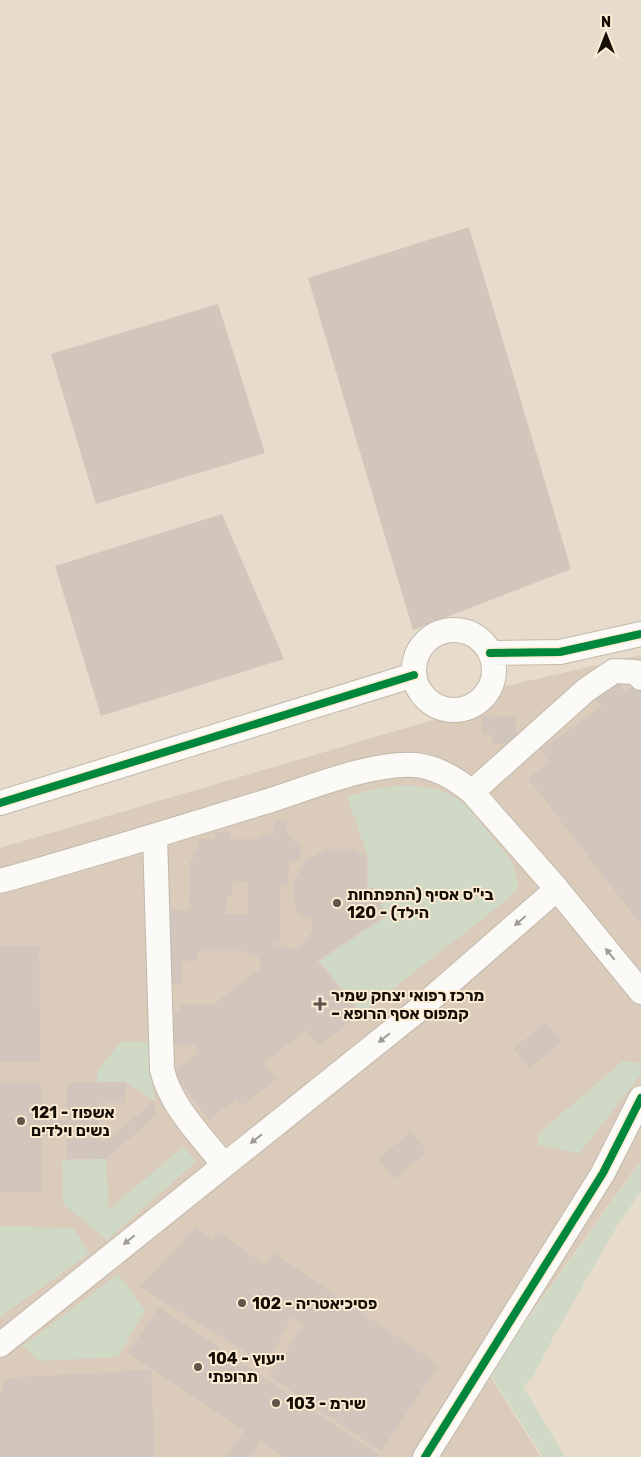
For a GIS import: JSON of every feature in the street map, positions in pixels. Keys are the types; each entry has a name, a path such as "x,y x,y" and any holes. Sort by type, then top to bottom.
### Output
{"street":[{"path":"458,630 470,633 481,640 490,653 494,674 490,688 482,699 470,707 450,710 430,703 420,693 414,675 417,654 433,636 445,631 458,630"},
{"path":"490,653 560,652 641,634"},
{"path":"472,792 586,690 614,671 628,670 635,672 641,678"},
{"path":"0,803 414,675"},
{"path":"0,881 154,836 340,778 402,766 436,769 457,780 472,792 557,888 641,992"},
{"path":"154,836 162,1069 165,1083 176,1102 224,1164"},
{"path":"0,1345 417,1011 557,888"},
{"path":"425,1457 602,1173 641,1098"},
{"path":"602,1173 641,1125"}],"shaded area":[{"name":"מרכז רפואי יצחק שמיר – קמפוס אסף הרופא","path":"641,655 641,1160 488,1373 541,1457 0,1457 0,848 463,711 506,686"}],"green space":[{"path":"405,785 437,789 453,796 467,806 513,863 518,885 513,894 499,906 362,1013 319,961 388,915 381,906 381,898 374,897 374,888 368,887 368,857 347,797 379,788"},
{"path":"120,1042 156,1042 157,1069 150,1070 155,1101 125,1082 96,1082 98,1071"},
{"path":"623,1061 641,1063 641,1074 579,1154 538,1145 539,1133"},
{"path":"184,1146 196,1162 107,1240 63,1204 62,1160 106,1159 109,1209"},
{"path":"641,1161 641,1191 617,1226 554,1336 533,1377 523,1386 565,1457 543,1457 489,1373"},
{"path":"0,1226 74,1228 89,1254 0,1317"},
{"path":"118,1274 145,1310 118,1357 40,1361 23,1346"}],"building":[{"path":"469,227 571,569 413,630 308,278"},
{"path":"218,304 265,453 96,504 51,354"},
{"path":"222,514 284,659 101,716 55,566"},
{"path":"614,677 624,692 641,680 641,925 528,778 550,763 540,750 602,707 592,692"},
{"path":"515,716 516,743 492,744 492,734 483,735 482,717"},
{"path":"274,820 287,820 287,835 292,835 292,841 301,842 300,860 289,861 288,885 280,885 280,941 274,941 274,946 297,949 305,943 312,930 312,917 300,917 295,908 293,883 305,861 327,849 352,849 367,857 367,887 374,889 374,897 380,898 381,906 387,914 317,961 360,1014 319,1046 306,1030 264,1063 277,1079 241,1106 236,1099 209,1120 173,1073 199,1052 194,1045 174,1045 174,1011 181,1011 181,1004 214,1004 262,967 258,957 244,951 197,951 197,961 181,961 182,984 166,984 160,910 189,910 190,860 193,860 193,853 196,853 199,839 215,839 215,832 230,832 229,839 259,839 259,835 274,835","holes":["233,881 248,882 248,915 226,914 227,896 232,896"]},
{"name":"121 - אשפוז נשים וילדים","path":"0,946 39,946 40,1061 0,1062"},
{"path":"546,1022 562,1042 530,1068 513,1049"},
{"path":"125,1082 125,1103 98,1103 99,1141 106,1141 154,1101 156,1115 106,1159 67,1159 67,1135 42,1136 42,1192 0,1192 0,1083 41,1083 42,1121 67,1120 67,1083"},
{"path":"411,1132 427,1152 394,1179 378,1159"},
{"name":"102 - פסיכיאטריה","path":"196,1227 213,1240 218,1232 265,1265 274,1253 327,1289 303,1325 292,1317 266,1364 140,1287"},
{"path":"327,1290 439,1365 381,1451 269,1376"},
{"path":"159,1307 379,1455 378,1457 284,1457 261,1441 250,1457 226,1457 244,1431 128,1353"},
{"path":"151,1370 155,1457 0,1457 0,1393 3,1393 3,1380 19,1377"}],"cycle path":[{"path":"490,653 560,652 641,634"},
{"path":"0,803 414,675"},
{"path":"425,1457 603,1173 641,1098"}],"place":[{"name":"בי\"ס אסיף (התפתחות הילד) - 120","path":"337,903"},
{"name":"מרכז רפואי יצחק שמיר – קמפוס אסף הרופא","path":"320,1004"},
{"name":"121 - אשפוז נשים וילדים","path":"21,1121"},
{"name":"102 - פסיכיאטריה","path":"242,1303"},
{"name":"104 - ייעוץ תרופתי","path":"198,1367"},
{"name":"103 - שירמ","path":"276,1403"}]}
